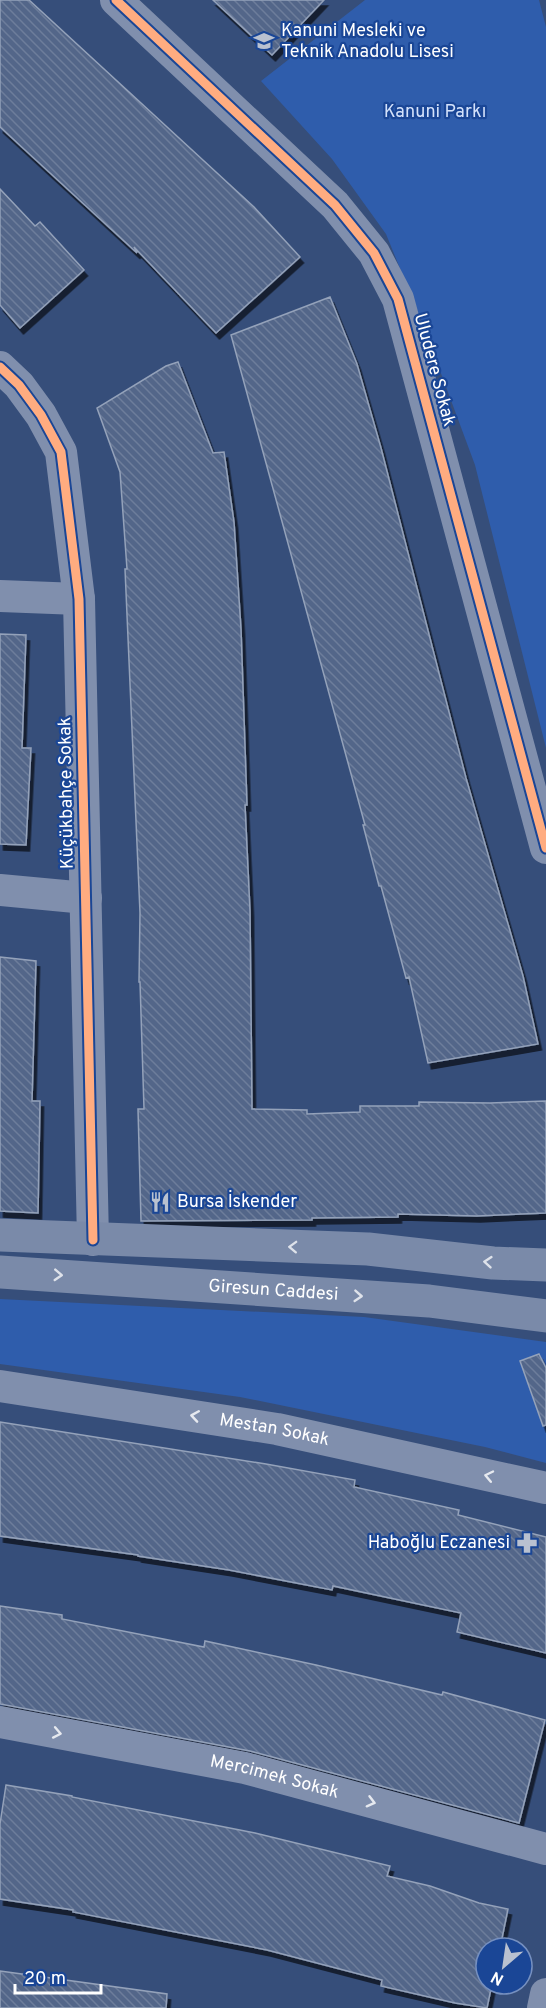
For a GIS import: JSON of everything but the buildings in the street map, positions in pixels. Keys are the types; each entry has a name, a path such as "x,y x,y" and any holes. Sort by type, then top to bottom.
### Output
{"main road":[{"path":"0,1235 368,1249 493,1263 546,1265"},
{"name":"Giresun Caddesi","path":"0,1272 429,1301 546,1316"}],"street":[{"name":"Uludere Sokak","path":"116,0 335,205 374,253 398,299 546,848"},
{"name":"Küçükbahçe Sokak","path":"0,367 19,385 41,415 61,452 79,599 93,1240"},
{"path":"0,596 79,599"},
{"path":"0,890 86,898"},
{"name":"Mestan Sokak","path":"0,1386 277,1429 546,1488"},
{"name":"Mercimek Sokak","path":"0,1722 245,1768 546,1849"},
{"path":"543,2008 546,1994"}],"green space":[{"name":"Kanuni Parkı","path":"365,0 539,0 546,27 546,748 475,465 423,325 386,234 332,159 261,81"},
{"path":"0,1299 364,1317 546,1342 546,1463 485,1447 240,1397 0,1364"}],"cycle path":[{"path":"116,0 335,205 374,253 398,299 546,848"},
{"path":"0,367 19,385 41,415 61,452 79,599 93,1240"}],"place":[{"name":"Kanuni Mesleki ve Teknik Anadolu Lisesi","path":"264,41"},
{"name":"Bursa İskender","path":"160,1202"},
{"name":"Haboğlu Eczanesi","path":"527,1543"}]}
